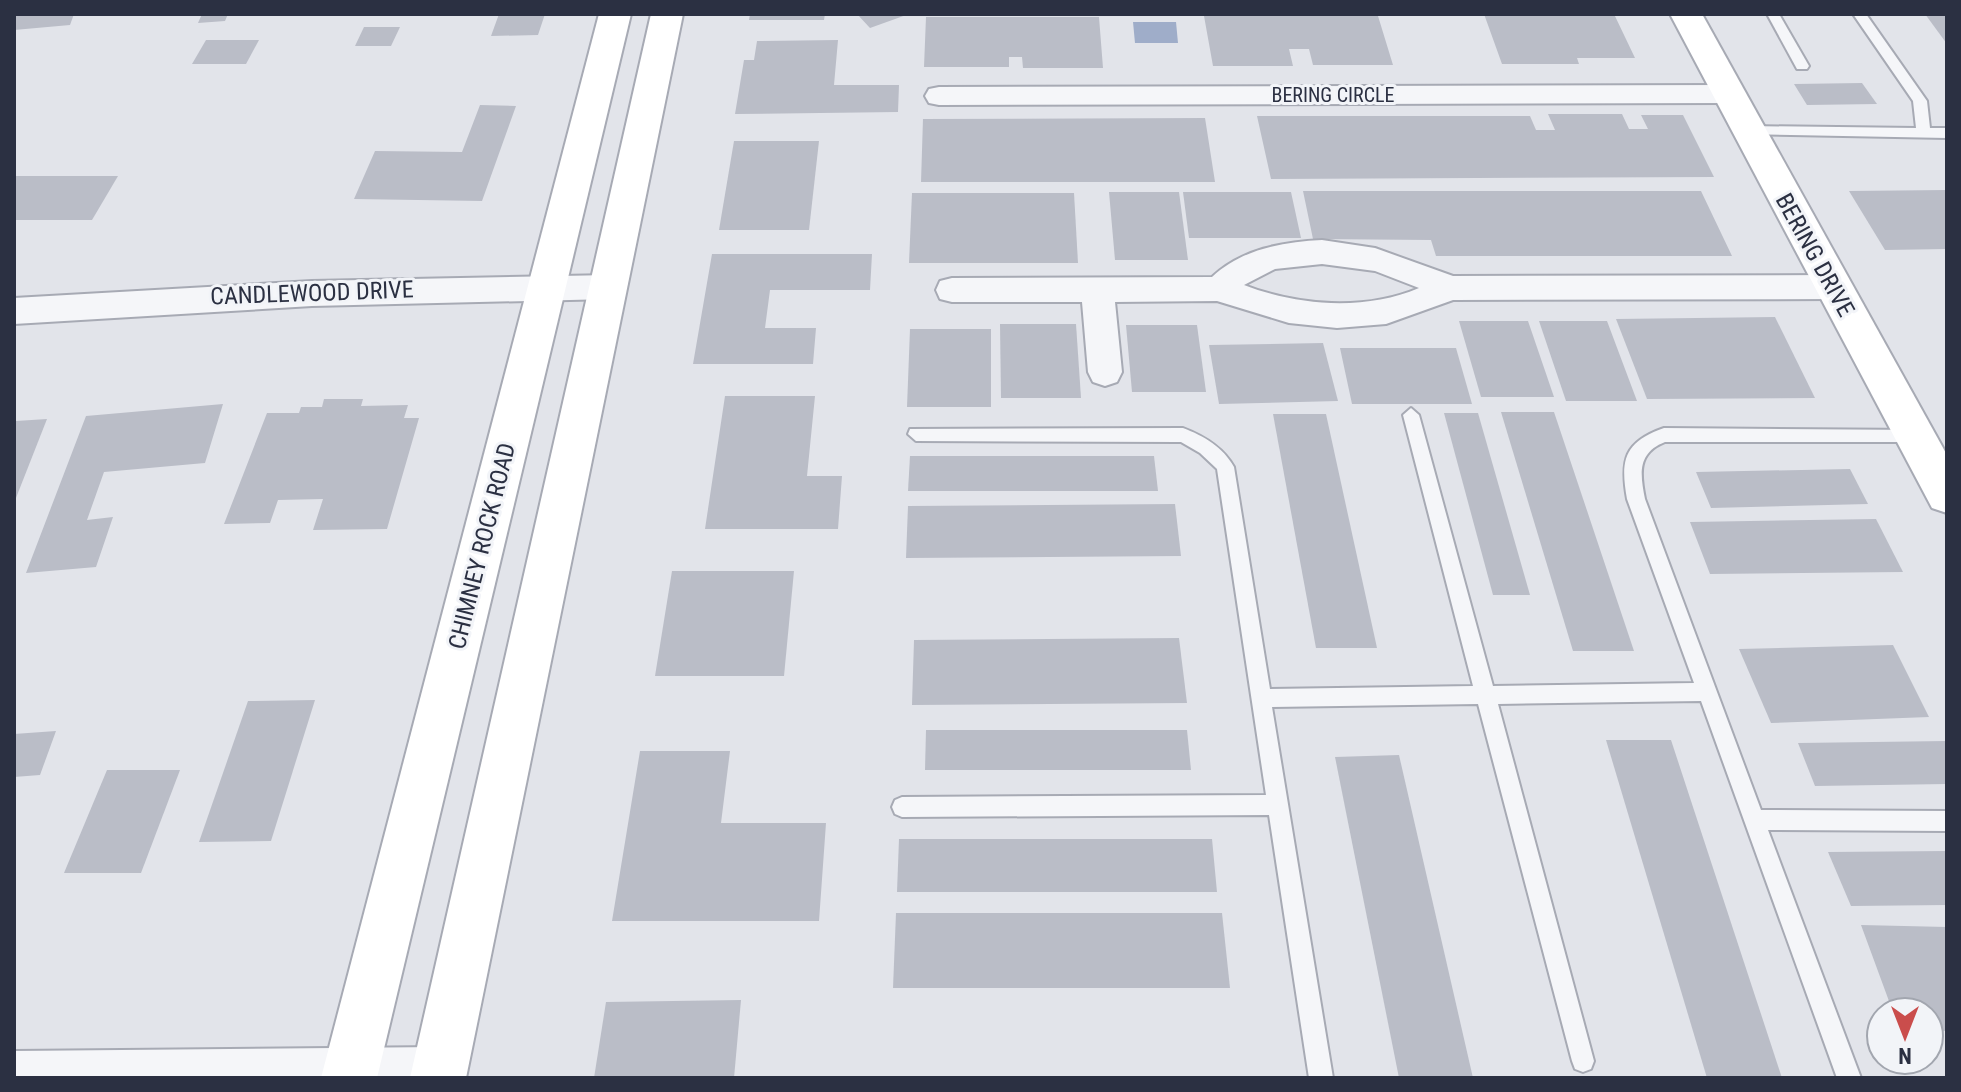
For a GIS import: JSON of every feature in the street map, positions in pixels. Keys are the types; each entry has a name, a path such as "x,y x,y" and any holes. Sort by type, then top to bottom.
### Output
{"main road":[{"name":"CHIMNEY ROCK ROAD","path":"350,1074 615,14"},
{"path":"438,1074 611,287 667,14"},
{"name":"BERING DRIVE","path":"1686,14 1947,495"}],"street":[{"name":"BERING CIRCLE","path":"939,96 1727,94"},
{"path":"1220,289 1243,270 1301,254 1343,254 1385,260 1449,288"},
{"name":"CANDLEWOOD DRIVE","path":"14,311 176,298 325,291 611,287"},
{"path":"952,290 1220,289 1248,301 1287,311 1324,314 1375,313 1409,305 1449,288 1833,287"},
{"path":"1097,290 1105,372"},
{"path":"14,1075 438,1074"}],"lane":[{"path":"1773,14 1802,66"},
{"path":"1859,14 1920,101 1924,133"},
{"path":"1748,131 1947,133"},
{"path":"1411,415 1583,1061"},
{"path":"916,434 1183,435 1201,443 1225,467 1321,1078"},
{"path":"1849,1078 1636,499 1630,474 1636,454 1645,441 1664,435 1915,435"},
{"path":"1261,698 1707,692"},
{"path":"902,807 1278,805"},
{"path":"1754,820 1947,821"}],"water":[{"path":"1133,22 1176,22 1178,43 1135,43"}],"building":[{"path":"14,14 74,14 70,25 14,30"},
{"path":"202,14 228,14 225,21 198,23"},
{"path":"499,14 545,14 538,35 491,36"},
{"path":"750,14 825,14 824,20 749,20"},
{"path":"857,14 909,14 870,28"},
{"path":"1484,14 1614,14 1635,58 1577,58 1579,64 1502,64"},
{"path":"1925,14 1947,14 1947,44"},
{"path":"1204,16 1378,16 1393,65 1313,65 1309,49 1289,49 1293,66 1213,66"},
{"path":"926,17 1099,17 1103,68 1023,68 1022,57 1009,57 1009,67 924,67"},
{"path":"364,27 400,27 391,46 355,46"},
{"path":"206,40 259,40 246,64 192,64"},
{"path":"838,40 834,85 899,85 898,112 735,114 744,60 754,60 757,41"},
{"path":"1862,83 1877,104 1807,105 1794,84"},
{"path":"480,105 516,106 482,201 354,199 375,151 462,152"},
{"path":"1548,114 1622,114 1629,129 1648,129 1641,115 1683,115 1714,177 1271,179 1257,116 1530,116 1536,130 1555,130"},
{"path":"1205,118 1215,182 921,182 923,119"},
{"path":"734,141 819,141 809,230 719,230"},
{"path":"14,176 118,176 92,220 14,220"},
{"path":"1947,190 1947,249 1885,250 1849,191"},
{"path":"1303,191 1701,191 1732,256 1436,256 1431,240 1313,239"},
{"path":"1109,192 1179,192 1188,260 1115,260"},
{"path":"1183,192 1291,192 1301,238 1189,238"},
{"path":"912,193 1074,193 1078,263 909,263"},
{"path":"712,254 872,254 870,290 770,290 765,328 816,328 813,364 693,364"},
{"path":"1775,317 1815,398 1647,399 1616,319"},
{"path":"1459,321 1528,321 1554,397 1481,397"},
{"path":"1539,321 1607,321 1637,401 1566,401"},
{"path":"1000,324 1076,324 1081,398 1001,398"},
{"path":"1126,325 1197,325 1206,392 1132,392"},
{"path":"910,329 991,329 991,407 907,407"},
{"path":"1323,343 1338,401 1219,404 1209,345"},
{"path":"1340,348 1456,348 1472,404 1352,404"},
{"path":"725,396 815,396 807,476 842,476 838,529 705,529"},
{"path":"324,399 363,399 361,406 408,405 404,418 419,418 387,529 313,530 323,499 278,500 270,523 224,524 267,413 299,413 301,407 322,407"},
{"path":"223,404 205,463 104,472 87,520 113,517 96,567 26,573 86,416"},
{"path":"1501,412 1554,412 1634,651 1573,651"},
{"path":"1444,413 1478,413 1530,595 1493,595"},
{"path":"1273,414 1326,414 1377,648 1316,648"},
{"path":"47,419 14,503 16,421"},
{"path":"910,456 1154,456 1158,491 908,491"},
{"path":"1850,469 1868,504 1711,508 1696,472"},
{"path":"1175,504 1181,556 906,558 908,506"},
{"path":"1876,519 1903,572 1710,574 1690,522"},
{"path":"672,571 794,571 784,676 655,676"},
{"path":"1179,638 1187,703 912,705 914,640"},
{"path":"1893,645 1929,717 1771,723 1739,649"},
{"path":"315,700 271,841 199,842 248,701"},
{"path":"926,730 1187,730 1191,770 925,770"},
{"path":"56,731 40,775 14,777 14,734"},
{"path":"1606,740 1671,740 1782,1078 1707,1078"},
{"path":"1947,741 1947,784 1815,786 1798,743"},
{"path":"640,751 730,751 721,823 826,823 819,921 612,921"},
{"path":"1399,755 1473,1078 1399,1078 1335,757"},
{"path":"107,770 180,770 141,873 64,873"},
{"path":"899,839 1212,839 1217,892 897,892"},
{"path":"1947,851 1947,905 1851,906 1828,852"},
{"path":"896,913 1222,913 1230,988 893,988"},
{"path":"1861,925 1947,927 1947,1031 1945,996 1887,996"},
{"path":"741,1000 734,1078 594,1078 606,1002"}]}
